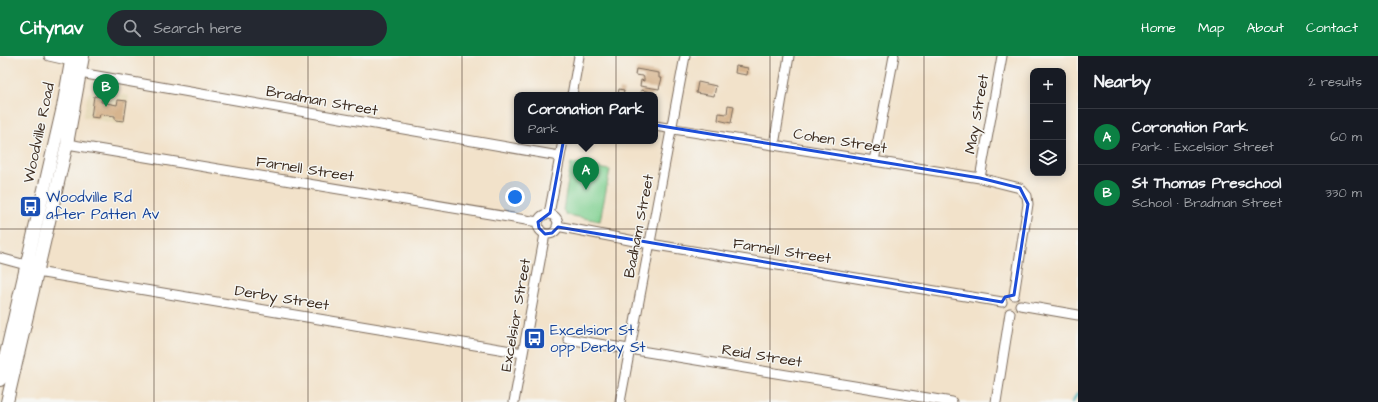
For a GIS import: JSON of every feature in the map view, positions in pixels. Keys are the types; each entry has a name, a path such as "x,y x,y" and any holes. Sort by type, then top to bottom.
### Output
{"main road":[{"name":"Woodville Road","path":"7,402 68,144 83,56"},
{"name":"Woodville Road","path":"0,380 63,106 71,58"}],"street":[{"path":"49,56 71,58"},
{"path":"573,92 579,56"},
{"name":"Badham Street","path":"620,402 685,56"},
{"path":"774,145 789,56"},
{"path":"874,161 894,56"},
{"name":"May Street","path":"980,178 1002,56"},
{"name":"Bradman Street","path":"80,74 560,156"},
{"name":"Cohen Street","path":"658,127 980,178 1020,188 1027,196 1028,204 1014,295"},
{"name":"Farnell Street","path":"68,144 538,222"},
{"path":"549,214 562,144"},
{"path":"549,214 555,217 557,220 557,226 554,232 545,234 539,228 538,222 541,217 549,214"},
{"name":"Farnell Street","path":"557,226 650,244 1002,302"},
{"name":"Excelsior Street","path":"514,402 545,234"},
{"path":"0,258 26,265"},
{"name":"Derby Street","path":"37,272 523,353"},
{"path":"1014,295 1018,298 1020,305 1016,312 1010,313 1005,310 1002,302 1005,297 1014,295"},
{"path":"1020,305 1078,315"},
{"path":"996,402 1010,313"},
{"name":"Reid Street","path":"568,339 952,402"}],"highlighted area":[{"path":"569,111 980,178 1020,188 1028,204 1014,295 1005,297 1002,302 558,227 552,233 545,234 539,228 538,222 550,213"}],"shaded area":[{"path":"97,90 129,96 124,125 83,117 88,94 91,91"}],"green space":[{"path":"571,163 610,170 600,221 567,215 563,210"}],"building":[{"path":"736,66 748,68 747,75 735,73"},
{"path":"636,69 659,73 659,78 662,78 659,89 640,86 641,80 644,81 644,78 643,76 635,75"},
{"path":"698,82 716,86 714,96 696,93"},
{"path":"619,89 624,90 624,92 618,92"},
{"path":"641,90 653,92 641,92"},
{"path":"94,96 102,97 101,102 117,105 118,100 127,101 124,121 115,120 115,116 100,114 99,118 91,117"},
{"path":"728,105 734,106 731,123 718,120 719,113 727,114"}],"waterway":[{"path":"1072,402 1078,393"}],"place":[{"name":"St Thomas Preschool","path":"106,107"},
{"name":"Coronation Park","path":"586,190"},
{"name":"Woodville Rd after Patten Av","path":"30,206"},
{"name":"Excelsior St opp Derby St","path":"535,339"}]}
